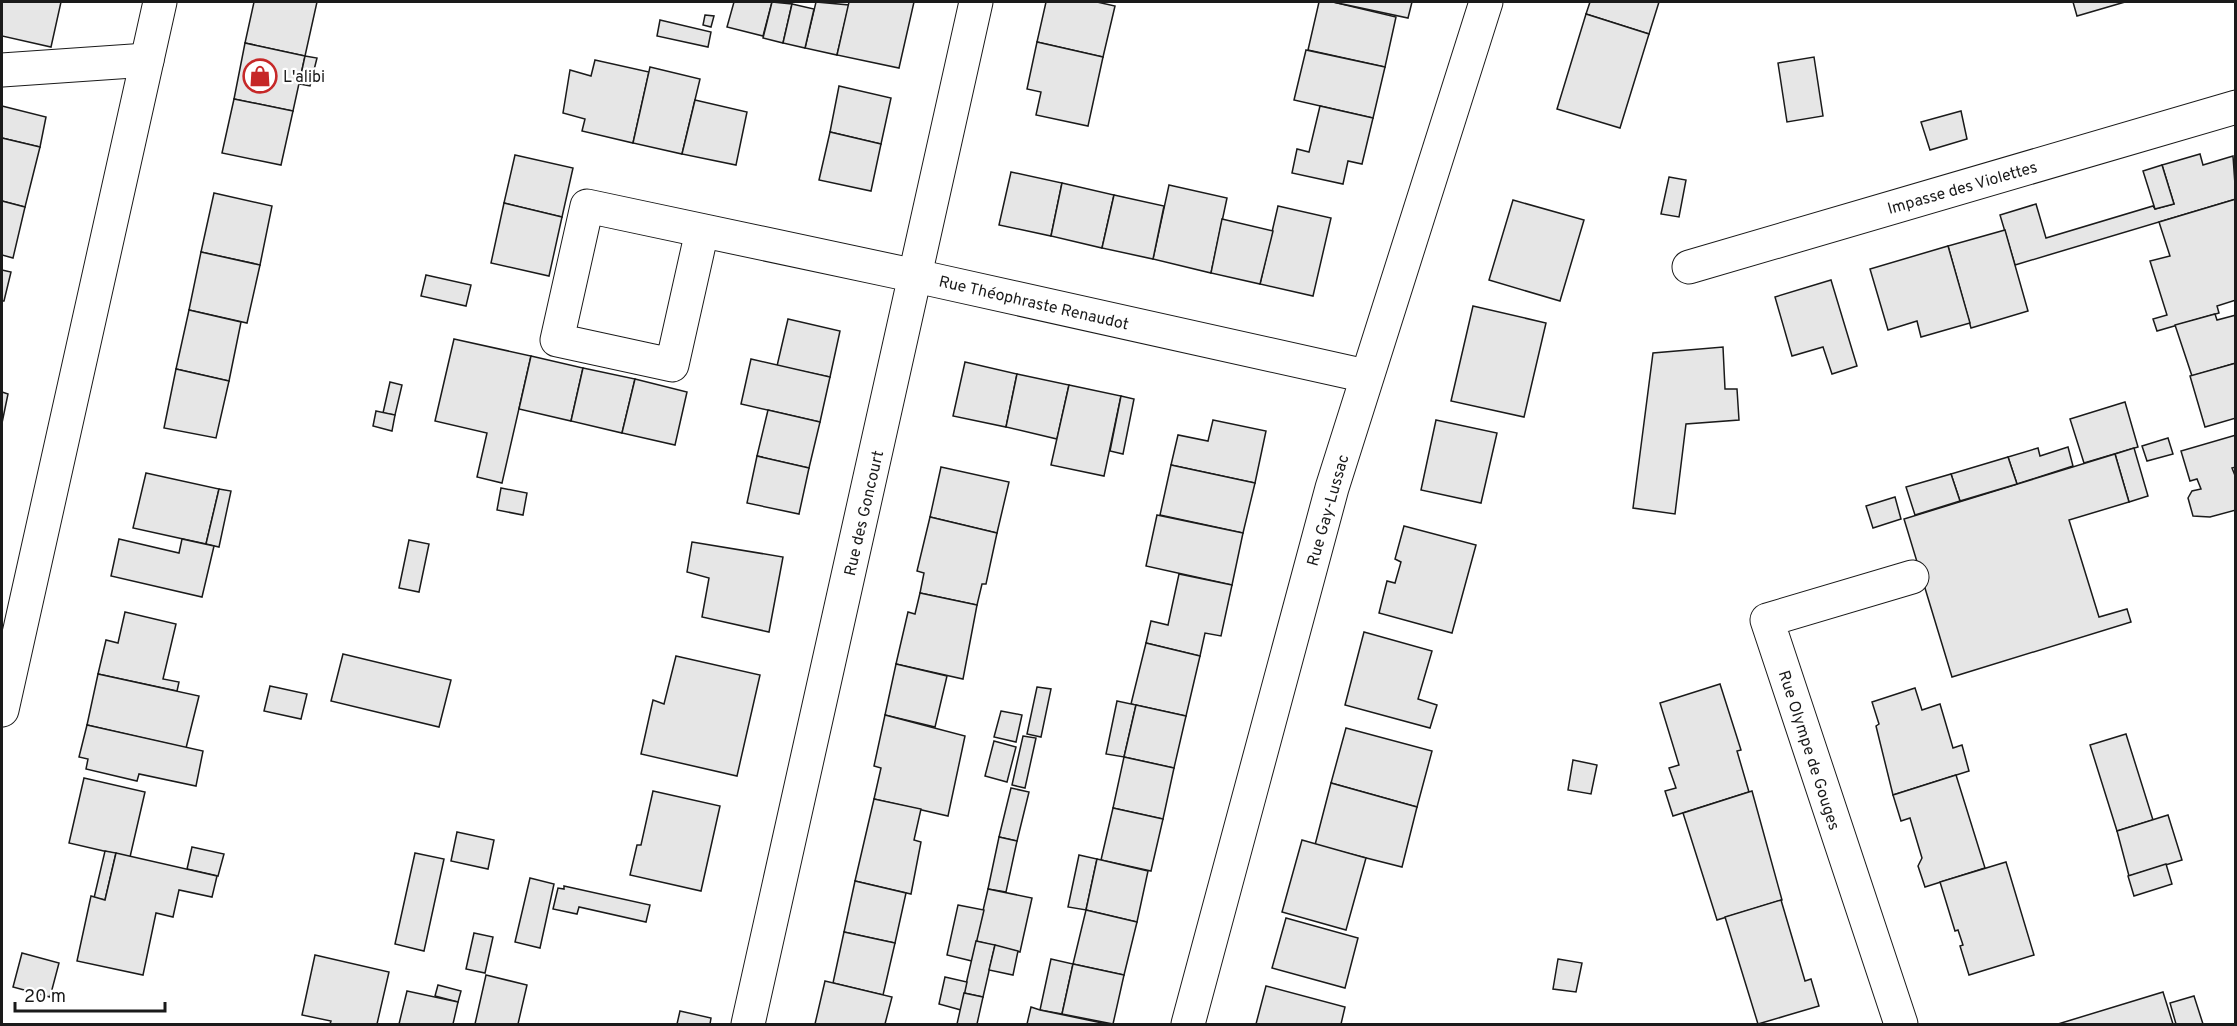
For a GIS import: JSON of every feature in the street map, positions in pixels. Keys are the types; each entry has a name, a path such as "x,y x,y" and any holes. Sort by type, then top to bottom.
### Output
{"street":[{"path":"2,710 160,2"},
{"name":"Rue des Goncourt","path":"748,1024 976,2"},
{"name":"Rue Gay-Lussac","path":"1188,1024 1329,499 1486,2"},
{"path":"2,70 147,60"},
{"name":"Impasse des Violettes","path":"1689,267 2235,107"},
{"name":"Rue Théophraste Renaudot","path":"702,231 672,365 557,340 587,206 916,276 1366,376"},
{"name":"Rue Olympe de Gouges","path":"1901,1024 1767,620 1912,577"}],"building":[{"path":"2,2 61,2 51,47 2,36"},
{"path":"254,2 317,2 305,56 245,43"},
{"path":"734,2 772,2 763,36 727,27"},
{"path":"772,2 792,4 783,43 763,38"},
{"path":"816,2 849,5 837,55 805,48"},
{"path":"849,2 914,2 899,68 837,55"},
{"path":"1046,2 1097,2 1115,6 1103,57 1037,42"},
{"path":"1319,2 1333,2 1396,17 1385,67 1308,50"},
{"path":"1333,2 1412,2 1408,18"},
{"path":"1590,2 1659,2 1649,34 1586,14"},
{"path":"2073,2 2125,2 2077,16"},
{"path":"792,4 814,9 805,48 783,43"},
{"path":"1586,14 1649,34 1620,128 1557,109"},
{"path":"705,15 714,16 711,27 703,25"},
{"path":"660,20 711,32 708,47 657,36"},
{"path":"1037,42 1103,57 1088,126 1036,115 1041,92 1027,89"},
{"path":"245,43 305,56 293,111 234,99"},
{"path":"1306,50 1385,67 1373,118 1294,100"},
{"path":"305,56 317,58 310,86 299,84"},
{"path":"1814,57 1823,116 1787,122 1778,63"},
{"path":"595,60 649,72 633,143 582,131 585,119 563,113 570,70 591,76"},
{"path":"650,67 700,79 682,154 633,143"},
{"path":"839,86 891,98 881,144 830,132"},
{"path":"234,99 293,111 281,165 222,153"},
{"path":"695,100 747,112 736,165 682,154"},
{"path":"2,106 46,117 40,147 2,138"},
{"path":"1320,106 1373,118 1362,164 1348,161 1343,184 1292,173 1297,149 1309,152"},
{"path":"1961,111 1967,139 1930,150 1921,122"},
{"path":"830,132 881,144 871,191 819,180"},
{"path":"2,138 40,147 25,207 2,201"},
{"path":"2200,154 2203,165 2233,156 2236,199 2015,265 2000,215 2036,204 2046,238 2153,206 2155,209 2174,204 2162,165"},
{"path":"515,155 573,168 562,217 504,203"},
{"path":"2162,165 2174,204 2155,209 2143,171"},
{"path":"1011,172 1062,183 1051,236 999,225"},
{"path":"1669,177 1686,180 1679,217 1661,214"},
{"path":"1062,183 1114,195 1102,248 1051,236"},
{"path":"1169,185 1227,198 1211,273 1153,259"},
{"path":"214,193 272,206 260,265 201,252"},
{"path":"1114,195 1164,206 1153,259 1102,248"},
{"path":"2236,199 2236,300 2217,306 2219,313 2157,331 2153,319 2167,315 2150,261 2170,256 2159,222"},
{"path":"1513,200 1584,220 1560,301 1489,280"},
{"path":"2,201 25,207 13,258 2,255"},
{"path":"504,203 562,217 549,276 491,263"},
{"path":"1278,206 1331,218 1313,296 1260,284"},
{"path":"1222,219 1273,231 1260,284 1211,273"},
{"path":"2005,230 2028,311 1971,328 1948,246"},
{"path":"1948,246 1970,323 1921,337 1917,321 1888,330 1870,269"},
{"path":"201,252 260,265 247,323 189,310"},
{"path":"2,270 11,272 4,301 2,301"},
{"path":"426,275 471,285 466,306 421,296"},
{"path":"1831,280 1857,366 1832,374 1823,347 1792,356 1775,297"},
{"path":"1473,306 1546,323 1524,417 1451,401"},
{"path":"189,310 241,322 229,381 176,369"},
{"path":"2215,314 2217,320 2236,315 2236,363 2192,376 2175,325"},
{"path":"788,319 840,331 830,377 777,366"},
{"path":"454,339 531,356 502,483 477,477 487,433 435,421"},
{"path":"1723,347 1725,389 1737,389 1739,420 1686,424 1675,514 1633,508 1653,353"},
{"path":"531,356 583,368 571,421 519,409"},
{"path":"751,359 830,377 820,422 741,404"},
{"path":"965,362 1017,374 1006,427 953,416"},
{"path":"2236,363 2236,418 2205,427 2190,376"},
{"path":"583,368 635,379 622,433 571,421"},
{"path":"176,369 229,381 216,438 164,428"},
{"path":"1017,374 1069,385 1057,439 1006,427"},
{"path":"635,379 687,392 675,445 622,433"},
{"path":"390,382 402,385 395,415 383,413"},
{"path":"1069,385 1121,396 1104,476 1051,465"},
{"path":"2,392 8,394 2,423"},
{"path":"1121,396 1134,399 1123,454 1110,451"},
{"path":"2125,402 2138,447 2084,463 2070,419"},
{"path":"768,410 820,422 809,468 757,456"},
{"path":"376,411 395,415 392,431 373,426"},
{"path":"1213,420 1266,431 1255,483 1171,465 1178,435 1208,441"},
{"path":"1436,420 1497,433 1481,503 1421,490"},
{"path":"2236,435 2236,467 2232,468 2236,478 2236,510 2210,517 2193,516 2188,498 2192,491 2201,489 2197,479 2190,481 2181,451"},
{"path":"2168,438 2173,454 2147,461 2142,446"},
{"path":"2068,447 2073,466 2017,484 2008,457 2038,448 2040,456"},
{"path":"2134,448 2148,496 2129,502 2115,454"},
{"path":"2115,454 2129,502 2069,520 2099,617 2127,609 2131,622 1952,677 1904,519"},
{"path":"757,456 809,468 799,514 747,503"},
{"path":"2008,457 2017,484 1960,501 1951,474"},
{"path":"1171,465 1255,483 1243,533 1160,515"},
{"path":"941,467 1009,482 997,533 930,517"},
{"path":"146,473 219,489 206,544 133,528"},
{"path":"1951,474 1960,501 1915,515 1906,487"},
{"path":"501,488 527,493 523,515 497,510"},
{"path":"219,489 231,491 219,547 206,544"},
{"path":"1895,497 1901,519 1873,528 1866,506"},
{"path":"1157,515 1243,533 1232,585 1146,566"},
{"path":"930,517 997,533 986,584 982,584 977,605 920,593 924,573 917,571"},
{"path":"1404,526 1476,545 1452,633 1379,613 1387,581 1395,583 1401,562 1395,559"},
{"path":"119,539 179,553 182,539 214,546 202,597 111,576"},
{"path":"409,540 429,544 419,592 399,588"},
{"path":"692,542 783,557 769,632 702,617 709,578 687,572"},
{"path":"1179,574 1232,585 1221,636 1205,633 1200,656 1146,643 1151,621 1168,625"},
{"path":"920,593 977,605 963,679 896,664 908,612 915,614"},
{"path":"125,612 176,624 163,679 179,682 177,691 98,674 106,640 118,643"},
{"path":"1364,632 1432,651 1418,699 1437,705 1430,728 1345,705"},
{"path":"1146,643 1200,656 1186,716 1131,704"},
{"path":"343,654 451,680 439,727 331,701"},
{"path":"676,656 760,675 737,776 641,754 653,700 664,704"},
{"path":"896,664 947,676 935,727 885,715"},
{"path":"98,674 199,696 186,748 87,725"},
{"path":"1720,684 1741,750 1737,751 1749,792 1673,816 1665,791 1676,788 1669,768 1679,765 1660,703"},
{"path":"270,686 307,694 301,719 264,711"},
{"path":"1037,687 1051,689 1041,737 1027,734"},
{"path":"1915,688 1922,710 1940,704 1953,748 1962,745 1969,771 1893,795 1876,726 1879,724 1872,702"},
{"path":"1117,701 1136,705 1124,757 1106,754"},
{"path":"1136,705 1186,716 1174,768 1124,757"},
{"path":"1001,711 1022,715 1016,742 994,737"},
{"path":"885,715 965,736 948,816 874,799 881,768 874,766"},
{"path":"87,725 203,751 196,786 139,774 137,781 86,769 88,759 79,757"},
{"path":"1346,728 1432,751 1417,807 1331,783"},
{"path":"2126,734 2153,820 2117,831 2090,745"},
{"path":"1023,736 1036,738 1025,788 1012,785"},
{"path":"994,741 1016,747 1007,782 985,776"},
{"path":"1124,757 1174,768 1163,819 1113,808"},
{"path":"1573,760 1597,765 1591,794 1568,790"},
{"path":"1956,775 1985,868 1925,887 1918,866 1922,858 1910,818 1901,821 1893,795"},
{"path":"84,778 145,792 130,857 69,843"},
{"path":"1331,783 1417,807 1402,867 1315,845"},
{"path":"1011,788 1029,792 1017,841 999,837"},
{"path":"653,791 720,806 701,891 630,875 637,845 641,845"},
{"path":"1752,791 1782,900 1717,920 1683,813"},
{"path":"874,799 921,809 914,840 921,842 911,894 855,881"},
{"path":"1113,808 1163,819 1151,871 1101,860"},
{"path":"2168,815 2182,860 2129,876 2117,831"},
{"path":"457,832 494,840 488,869 451,861"},
{"path":"999,837 1017,841 1006,892 988,889"},
{"path":"1302,840 1366,858 1346,930 1282,912"},
{"path":"192,847 224,854 218,876 187,869"},
{"path":"105,851 116,853 105,900 94,898"},
{"path":"116,853 217,876 212,897 179,890 173,917 156,913 143,975 77,961 91,896 105,900"},
{"path":"415,853 444,859 424,951 395,944"},
{"path":"1079,855 1097,859 1086,910 1068,907"},
{"path":"1097,859 1148,871 1137,922 1086,910"},
{"path":"2006,862 2034,955 1969,975 1960,946 1963,945 1958,930 1955,931 1940,882"},
{"path":"2166,864 2172,884 2134,896 2128,876"},
{"path":"530,878 554,884 540,948 515,942"},
{"path":"855,881 906,893 895,943 844,932"},
{"path":"564,886 650,905 646,922 579,907 577,914 553,909 558,888 564,889"},
{"path":"988,889 1032,898 1020,952 976,941"},
{"path":"1781,900 1805,981 1811,979 1819,1006 1758,1024 1725,917"},
{"path":"958,905 984,910 972,961 947,955"},
{"path":"1086,910 1137,922 1124,975 1073,964"},
{"path":"1286,918 1358,938 1345,988 1272,968"},
{"path":"844,932 895,943 883,995 833,983"},
{"path":"474,933 493,937 485,973 466,969"},
{"path":"976,941 995,945 983,997 964,993"},
{"path":"995,945 1018,951 1013,975 989,970"},
{"path":"22,953 59,963 50,997 13,987"},
{"path":"315,955 389,972 377,1024 330,1024 331,1021 302,1015"},
{"path":"1051,959 1073,964 1062,1014 1040,1010"},
{"path":"1558,959 1582,963 1576,992 1553,989"},
{"path":"1073,964 1124,975 1113,1024 1062,1014"},
{"path":"486,975 527,985 518,1024 475,1024"},
{"path":"945,977 967,982 961,1010 939,1004"},
{"path":"825,981 892,997 885,1024 815,1024"},
{"path":"438,985 461,991 458,1002 435,996"},
{"path":"1266,986 1345,1007 1341,1024 1256,1024"},
{"path":"407,991 458,1002 453,1024 399,1024"},
{"path":"2163,992 2173,1024 2058,1024"},
{"path":"964,993 983,997 977,1024 957,1024"},
{"path":"2194,996 2203,1024 2176,1024 2170,1003"},
{"path":"1031,1007 1040,1010 1107,1024 1027,1024"},
{"path":"680,1011 711,1018 710,1024 677,1024"}],"place":[{"name":"L'alibi","path":"260,76"}]}
